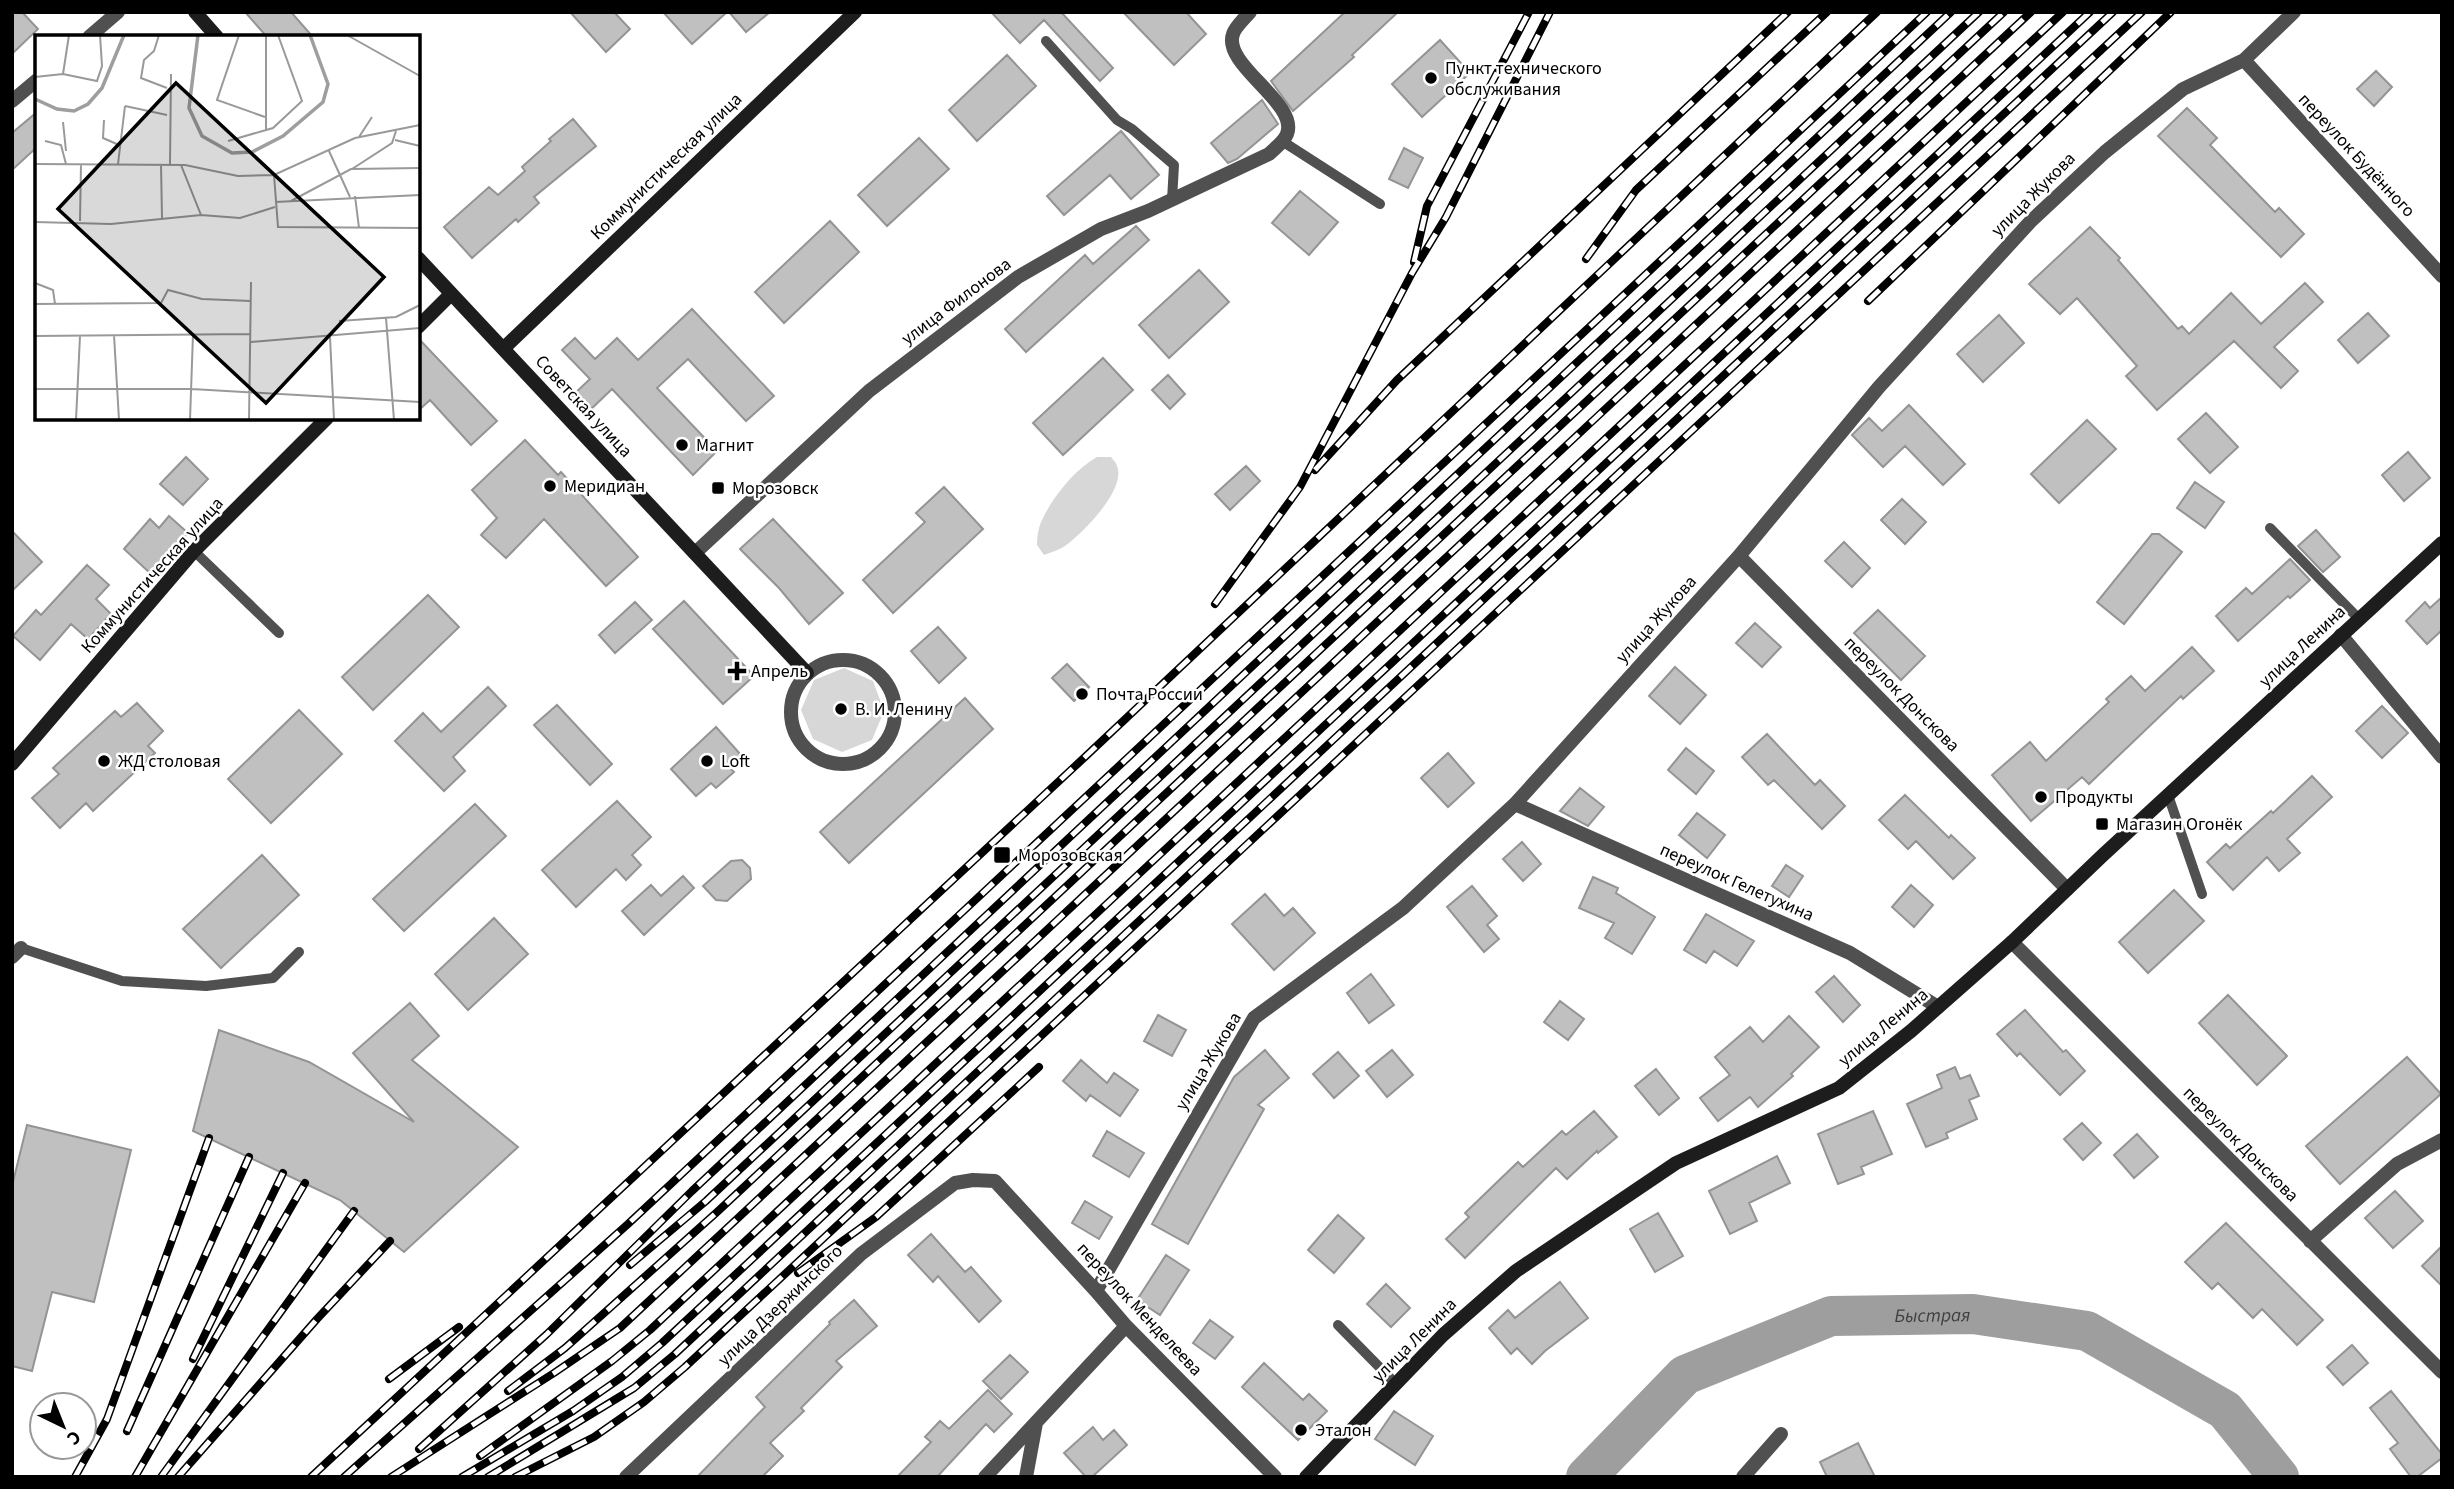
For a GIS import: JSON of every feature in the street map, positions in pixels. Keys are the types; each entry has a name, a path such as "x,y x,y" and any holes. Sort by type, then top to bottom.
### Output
{"street":[{"path":"91,35 118,12"},
{"path":"195,12 215,35"},
{"name":"Коммунистическая улица","path":"504,348 855,12"},
{"path":"1250,12 1233,34 1233,48 1251,75 1282,108 1288,121 1288,133 1282,141"},
{"name":"улица Жукова","path":"1096,1290 1254,1018 1403,908 1515,804 1739,556 1879,387 2030,222 2105,152 2183,89 2244,60 2294,12"},
{"name":"переулок Будённого","path":"2244,60 2442,276"},
{"path":"12,100 35,82"},
{"name":"улица Филонова","path":"695,553 869,391 1018,277 1101,229 1172,200 1269,154 1282,141"},
{"name":"Советская улица","path":"420,260 807,673"},
{"path":"420,325 451,294"},
{"name":"Коммунистическая улица","path":"12,764 194,551 325,420"},
{"name":"улица Ленина","path":"1306,1477 1443,1335 1516,1271 1676,1163 1839,1088 1938,1007 2012,942 2442,542"},
{"name":"переулок Донскова","path":"1739,556 2067,889"},
{"path":"2341,635 2442,757"},
{"path":"831,660 859,661 882,676 895,700 894,727 879,751 855,764 827,763 804,748 791,724 792,696 807,673 831,660"},
{"name":"переулок Гелетухина","path":"1515,804 1850,953 1938,1007"},
{"name":"переулок Донскова","path":"2012,942 2442,1372"},
{"path":"2310,1241 2397,1164 2442,1140"},
{"name":"переулок Менделеева","path":"973,1180 995,1181 1126,1326 1275,1477"},
{"name":"улица Дзержинского","path":"626,1477 861,1254 955,1183 973,1180"},
{"path":"985,1477 1126,1326"},
{"path":"1026,1477 1036,1423"},
{"path":"1743,1477 1781,1434"}],"lane":[{"path":"1046,41 1117,120 1132,129 1174,165 1172,200"},
{"path":"1282,141 1380,204"},
{"path":"2270,528 2359,619"},
{"path":"194,551 279,633"},
{"path":"2168,795 2202,894"},
{"path":"17,953 122,981 206,986 273,978 299,952"},
{"path":"1338,1325 1396,1384"}],"shaded area":[{"path":"1097,457 1111,457 1115,462 1118,476 1115,487 1101,510 1073,540 1044,555 1037,542 1039,527 1046,513 1057,494 1072,477"},
{"path":"844,668 873,681 884,711 872,740 842,752 813,739 801,710 814,680"}],"building":[{"path":"12,12 22,12 38,29 12,54"},
{"path":"245,12 291,12 311,35 265,35"},
{"path":"570,12 614,12 630,29 606,52"},
{"path":"663,12 727,12 692,44"},
{"path":"729,12 770,12 746,32"},
{"path":"991,12 1061,12 1113,68 1100,81 1044,20 1020,43"},
{"path":"1123,12 1186,12 1206,34 1174,65"},
{"path":"1345,12 1398,12 1352,55 1354,57 1293,111 1271,81"},
{"name":"Пункт технического обслуживания","path":"1440,40 1470,73 1422,117 1392,84"},
{"path":"1007,55 1036,86 977,141 949,110"},
{"path":"2376,71 2392,87 2374,106 2357,89"},
{"path":"1262,100 1278,124 1237,159 1228,163 1211,143"},
{"path":"2187,108 2217,138 2210,145 2275,212 2279,208 2304,234 2281,257 2158,136"},
{"path":"35,114 35,149 12,170 12,133"},
{"path":"573,119 596,146 534,197 539,203 518,222 516,219 472,258 444,227 489,187 498,195 525,171 522,167 551,141 549,139"},
{"path":"1121,131 1159,175 1131,199 1110,175 1064,215 1047,196"},
{"path":"919,138 949,169 887,226 858,195"},
{"path":"1404,148 1423,158 1408,188 1389,179"},
{"path":"1300,191 1338,222 1309,255 1272,223"},
{"path":"830,221 859,252 784,323 755,292"},
{"path":"1136,226 1149,240 1026,352 1005,329 1085,255 1093,264"},
{"path":"2090,227 2120,258 2118,260 2178,329 2182,326 2189,334 2231,293 2261,324 2305,283 2323,302 2274,347 2298,371 2281,388 2234,341 2157,410 2126,376 2137,366 2077,298 2060,314 2029,284"},
{"path":"1199,270 1229,302 1169,358 1139,325"},
{"path":"692,309 774,396 746,421 688,359 657,388 717,451 693,475 612,389 587,413 571,397 590,379 562,350 575,338 595,359 617,338 638,360"},
{"path":"2368,313 2389,336 2358,363 2338,340"},
{"path":"1999,315 2024,343 1983,382 1957,354"},
{"path":"420,340 497,421 471,445 430,400 420,409"},
{"path":"1103,358 1133,390 1063,455 1033,423"},
{"path":"1168,375 1185,394 1170,409 1152,390"},
{"path":"1909,405 1965,464 1943,485 1905,446 1883,467 1852,435 1869,418 1882,431"},
{"path":"2206,413 2238,447 2210,473 2178,439"},
{"path":"2087,420 2116,449 2059,503 2031,474"},
{"path":"525,440 558,475 561,472 638,557 606,586 544,519 506,558 481,535 497,518 472,490"},
{"path":"2408,452 2430,478 2404,501 2382,475"},
{"path":"186,457 208,479 183,505 160,484"},
{"path":"1246,466 1260,481 1230,510 1215,494"},
{"path":"2195,482 2224,502 2205,528 2177,508"},
{"path":"944,487 983,529 893,613 863,580 925,522 916,513"},
{"path":"1902,499 1926,522 1905,544 1881,520"},
{"path":"169,516 188,533 151,574 124,549 150,519 159,528"},
{"path":"773,519 843,593 809,624 779,588 740,549"},
{"path":"2316,530 2340,557 2323,572 2298,546"},
{"path":"12,531 42,562 12,591"},
{"path":"2152,534 2159,534 2182,552 2124,624 2097,602"},
{"path":"1844,542 1870,568 1852,587 1825,561"},
{"path":"2290,559 2310,580 2238,641 2216,616 2246,588 2252,594"},
{"path":"87,565 109,585 96,599 111,614 88,639 71,624 40,660 13,636 36,610 41,615"},
{"path":"428,595 459,627 373,710 342,677"},
{"path":"2442,597 2442,630 2427,644 2406,621 2425,602 2430,608"},
{"path":"684,601 754,676 723,704 653,629"},
{"path":"635,602 652,620 615,653 599,635"},
{"path":"1878,610 1925,656 1901,680 1854,633"},
{"path":"1755,623 1781,647 1762,667 1736,643"},
{"path":"938,627 966,658 939,683 911,651"},
{"path":"2192,647 2214,671 2183,699 2181,696 2089,784 2082,777 2031,821 1992,775 2030,742 2046,761 2109,702 2106,699 2131,676 2145,691"},
{"path":"1067,664 1089,687 1074,701 1052,678"},
{"path":"1675,667 1706,695 1680,724 1649,696"},
{"path":"488,687 506,706 453,757 465,771 444,791 395,741 423,713 441,732"},
{"path":"965,698 993,729 849,863 820,832"},
{"name":"ЖД столовая","path":"137,703 163,731 148,746 155,753 93,811 86,803 60,828 32,798 59,774 53,768 115,711 121,717"},
{"path":"557,705 612,764 590,785 534,725"},
{"path":"2382,706 2408,733 2382,758 2356,731"},
{"path":"299,710 342,754 271,823 228,779"},
{"name":"Loft","path":"716,727 741,755 729,767 734,772 716,788 711,783 696,796 671,769"},
{"path":"1767,734 1815,785 1820,780 1845,806 1822,829 1774,780 1768,785 1742,757"},
{"path":"1686,748 1714,771 1696,794 1668,770"},
{"path":"1448,753 1474,783 1448,807 1421,778"},
{"path":"2312,776 2332,797 2287,839 2300,853 2279,871 2267,857 2233,890 2207,862 2226,844 2230,848 2271,811 2273,813"},
{"path":"1580,788 1604,807 1588,826 1560,811"},
{"path":"1905,795 1949,838 1951,835 1975,858 1953,879 1916,841 1908,849 1879,820"},
{"path":"617,801 651,837 632,855 641,865 626,880 616,869 576,907 542,870"},
{"path":"475,804 506,836 404,931 373,899"},
{"path":"1697,813 1725,835 1707,858 1679,835"},
{"path":"1522,842 1541,864 1523,881 1503,859"},
{"path":"262,855 299,895 221,968 183,929"},
{"path":"742,860 750,868 751,879 727,901 716,900 703,886 731,861"},
{"path":"1786,865 1803,876 1789,897 1772,886"},
{"path":"683,876 694,888 644,935 622,911 651,885 661,896"},
{"path":"1593,877 1618,888 1616,893 1655,917 1632,954 1605,938 1614,923 1579,908"},
{"path":"1911,885 1933,905 1914,927 1892,907"},
{"path":"1472,886 1497,916 1487,925 1499,939 1484,952 1447,907"},
{"path":"2174,890 2204,921 2148,973 2119,942"},
{"path":"1265,894 1284,916 1293,908 1315,933 1274,970 1232,924"},
{"path":"1706,914 1754,941 1737,966 1714,951 1706,963 1684,950"},
{"path":"494,918 528,954 468,1010 435,974"},
{"path":"1371,974 1394,1005 1369,1023 1347,993"},
{"path":"1834,976 1860,1005 1843,1022 1816,992"},
{"path":"2228,995 2287,1056 2257,1085 2199,1023"},
{"path":"1560,1001 1584,1019 1568,1040 1544,1022"},
{"path":"410,1003 439,1036 412,1060 518,1147 404,1252 340,1200 193,1131 219,1030 309,1062 414,1122 353,1053"},
{"path":"2025,1010 2063,1052 2066,1050 2085,1071 2060,1095 2020,1053 2017,1056 1997,1034"},
{"path":"1158,1015 1186,1030 1172,1056 1144,1041"},
{"path":"1789,1016 1819,1047 1791,1074 1793,1076 1758,1107 1750,1097 1718,1121 1700,1098 1730,1075 1715,1057 1750,1027 1763,1042"},
{"path":"1265,1050 1289,1078 1258,1105 1264,1109 1188,1244 1152,1224 1234,1077"},
{"path":"1392,1050 1413,1075 1387,1097 1366,1071"},
{"path":"1338,1052 1359,1076 1334,1098 1313,1074"},
{"path":"2407,1057 2441,1094 2340,1184 2306,1146"},
{"path":"1081,1060 1107,1083 1114,1073 1138,1090 1120,1116 1090,1095 1086,1101 1063,1081"},
{"path":"1955,1067 1960,1079 1970,1075 1979,1096 1969,1100 1977,1119 1946,1133 1948,1138 1926,1147 1907,1104 1942,1088 1937,1075"},
{"path":"1656,1069 1679,1098 1659,1115 1635,1086"},
{"path":"1594,1111 1617,1137 1598,1153 1597,1151 1567,1179 1556,1168 1465,1258 1446,1239 1469,1217 1465,1213 1518,1162 1523,1167 1562,1131 1566,1135"},
{"path":"1873,1111 1892,1154 1861,1167 1864,1174 1838,1184 1818,1134"},
{"path":"2082,1123 2101,1143 2083,1160 2064,1139"},
{"path":"27,1125 131,1150 94,1302 52,1292 32,1371 12,1366 12,1186"},
{"path":"1107,1131 1144,1153 1129,1177 1093,1156"},
{"path":"2137,1134 2158,1157 2134,1178 2114,1155"},
{"path":"1777,1156 1790,1183 1749,1203 1757,1221 1730,1234 1709,1191"},
{"path":"2395,1191 2423,1221 2393,1248 2365,1218"},
{"path":"1085,1201 1112,1217 1099,1239 1072,1223"},
{"path":"1658,1213 1683,1256 1655,1272 1630,1229"},
{"path":"1338,1215 1364,1238 1334,1273 1308,1250"},
{"path":"2226,1223 2323,1320 2297,1345 2262,1309 2253,1318 2218,1283 2212,1289 2185,1262"},
{"path":"931,1234 965,1272 971,1267 1001,1301 979,1322 938,1276 933,1282 908,1255"},
{"path":"2442,1246 2442,1286 2422,1266"},
{"path":"1166,1255 1189,1270 1160,1315 1137,1300"},
{"path":"1560,1282 1588,1318 1532,1364 1517,1348 1511,1354 1489,1328 1508,1310 1515,1318"},
{"path":"1386,1284 1410,1308 1391,1327 1367,1304"},
{"path":"854,1300 877,1326 836,1361 842,1367 801,1408 804,1411 770,1443 783,1456 762,1477 697,1477 765,1407 756,1397"},
{"path":"1210,1320 1233,1337 1215,1359 1193,1343"},
{"path":"2352,1345 2368,1363 2343,1385 2327,1367"},
{"path":"1010,1355 1028,1372 1001,1399 983,1381"},
{"path":"1264,1363 1303,1400 1309,1394 1327,1411 1298,1440 1242,1387"},
{"path":"988,1390 1012,1414 994,1432 986,1424 937,1477 897,1477 931,1442 925,1437 940,1421 949,1429"},
{"path":"2391,1391 2442,1454 2442,1458 2417,1477 2411,1477 2390,1449 2398,1443 2370,1408"},
{"path":"1394,1411 1433,1436 1415,1465 1375,1439"},
{"path":"1093,1427 1103,1440 1114,1430 1127,1445 1092,1477 1086,1477 1064,1453"},
{"path":"1858,1443 1875,1477 1827,1477 1820,1462"}],"waterway":[{"name":"Быстрая","path":"1586,1477 1685,1375 1831,1316 1973,1314 2087,1331 2225,1410 2279,1477"}],"railway":[{"path":"1414,262 1427,206 1529,12"},
{"path":"1215,604 1300,487 1412,273 1446,217 1550,12"},
{"path":"1315,470 1397,380 1788,12"},
{"path":"1586,259 1636,190 1827,12"},
{"path":"311,1477 1086,756 1877,12"},
{"path":"344,1477 628,1224 1927,12"},
{"path":"419,1449 547,1334 692,1191 1951,12"},
{"path":"630,1265 706,1201 1979,12"},
{"path":"508,1391 565,1348 716,1213 2004,12"},
{"path":"391,1477 620,1328 2031,12"},
{"path":"480,1456 612,1361 650,1330 2063,12"},
{"path":"462,1477 573,1411 622,1377 662,1343 2090,12"},
{"path":"488,1477 634,1388 675,1354 2113,12"},
{"path":"515,1477 594,1437 644,1402 685,1367 2142,12"},
{"path":"1868,301 2171,12"},
{"path":"798,1273 876,1217 1039,1067"},
{"path":"75,1477 107,1419 209,1138"},
{"path":"127,1431 249,1157"},
{"path":"193,1359 283,1173"},
{"path":"135,1477 305,1183"},
{"path":"161,1477 354,1211"},
{"path":"178,1477 317,1319 390,1241"},
{"path":"389,1379 459,1327"}],"place":[{"name":"Пункт технического обслуживания","path":"1431,78"},
{"name":"Магнит","path":"682,445"},
{"name":"Меридиан","path":"550,486"},
{"name":"Морозовск","path":"718,488"},
{"name":"Апрель","path":"737,671"},
{"name":"Почта России","path":"1082,694"},
{"name":"В. И. Ленину","path":"841,709"},
{"name":"ЖД столовая","path":"104,761"},
{"name":"Loft","path":"707,761"},
{"name":"Продукты","path":"2041,797"},
{"name":"Магазин Огонёк","path":"2102,824"},
{"name":"Морозовская","path":"1002,855"},
{"name":"Эталон","path":"1301,1430"}]}
